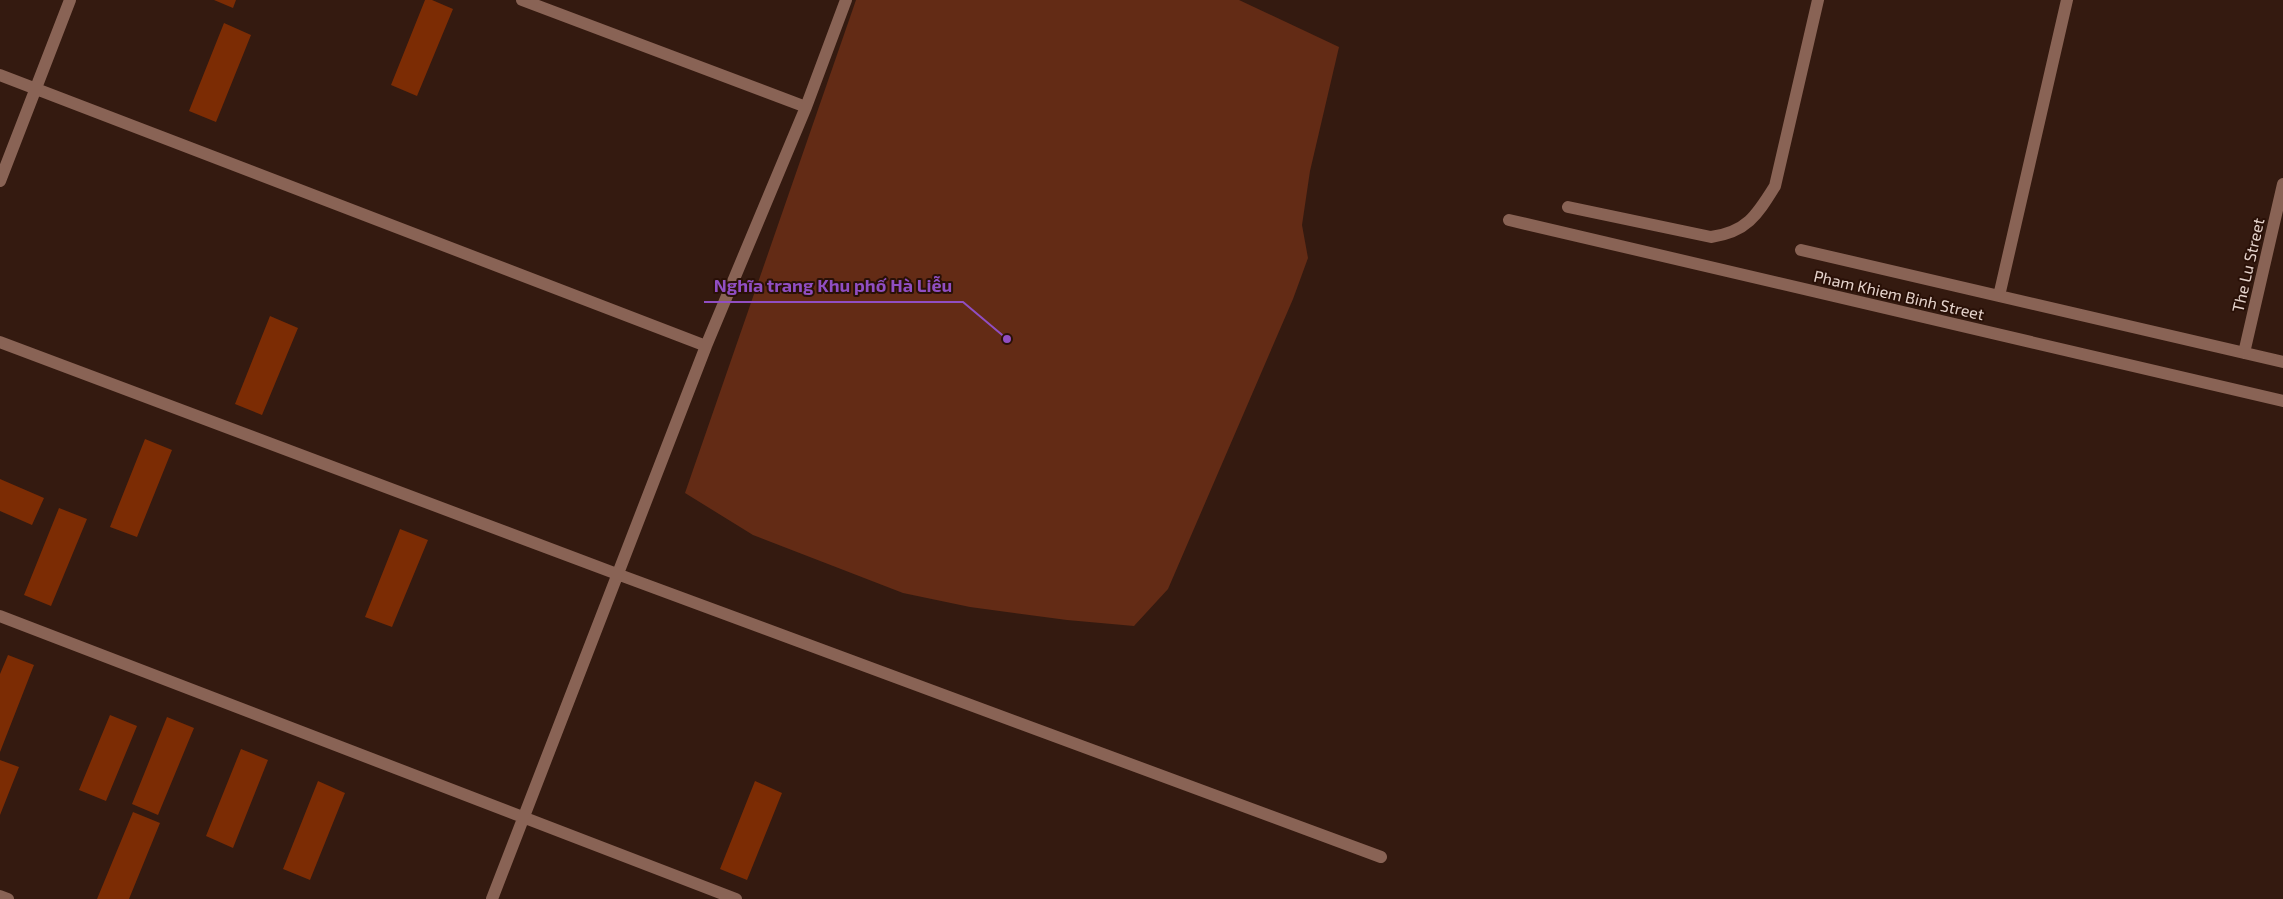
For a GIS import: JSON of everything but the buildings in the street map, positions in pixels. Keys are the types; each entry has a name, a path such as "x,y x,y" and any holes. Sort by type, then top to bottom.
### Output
{"street":[{"path":"0,181 70,0"},
{"path":"522,0 806,108"},
{"path":"492,899 706,346 806,108 846,0"},
{"path":"1568,207 1711,237 1726,235 1742,228 1760,211 1775,186 1818,0"},
{"path":"1999,296 2067,0"},
{"path":"0,75 706,346"},
{"name":"The Lu Street","path":"2244,353 2283,184"},
{"name":"Pham Khiem Binh Street","path":"1508,220 2283,401"},
{"name":"Pham Khiem Binh Street","path":"1801,250 2283,362"},
{"path":"0,342 617,574 1381,857"},
{"path":"0,616 736,899"},
{"path":"0,896 8,899"}],"shaded area":[{"path":"856,0 1239,0 1339,47 1310,171 1302,225 1308,258 1293,299 1168,589 1134,626 1067,620 970,607 903,593 753,535 685,493"}],"place":[{"name":"Nghĩa trang Khu phố Hà Liễu","path":"1007,339"}]}
